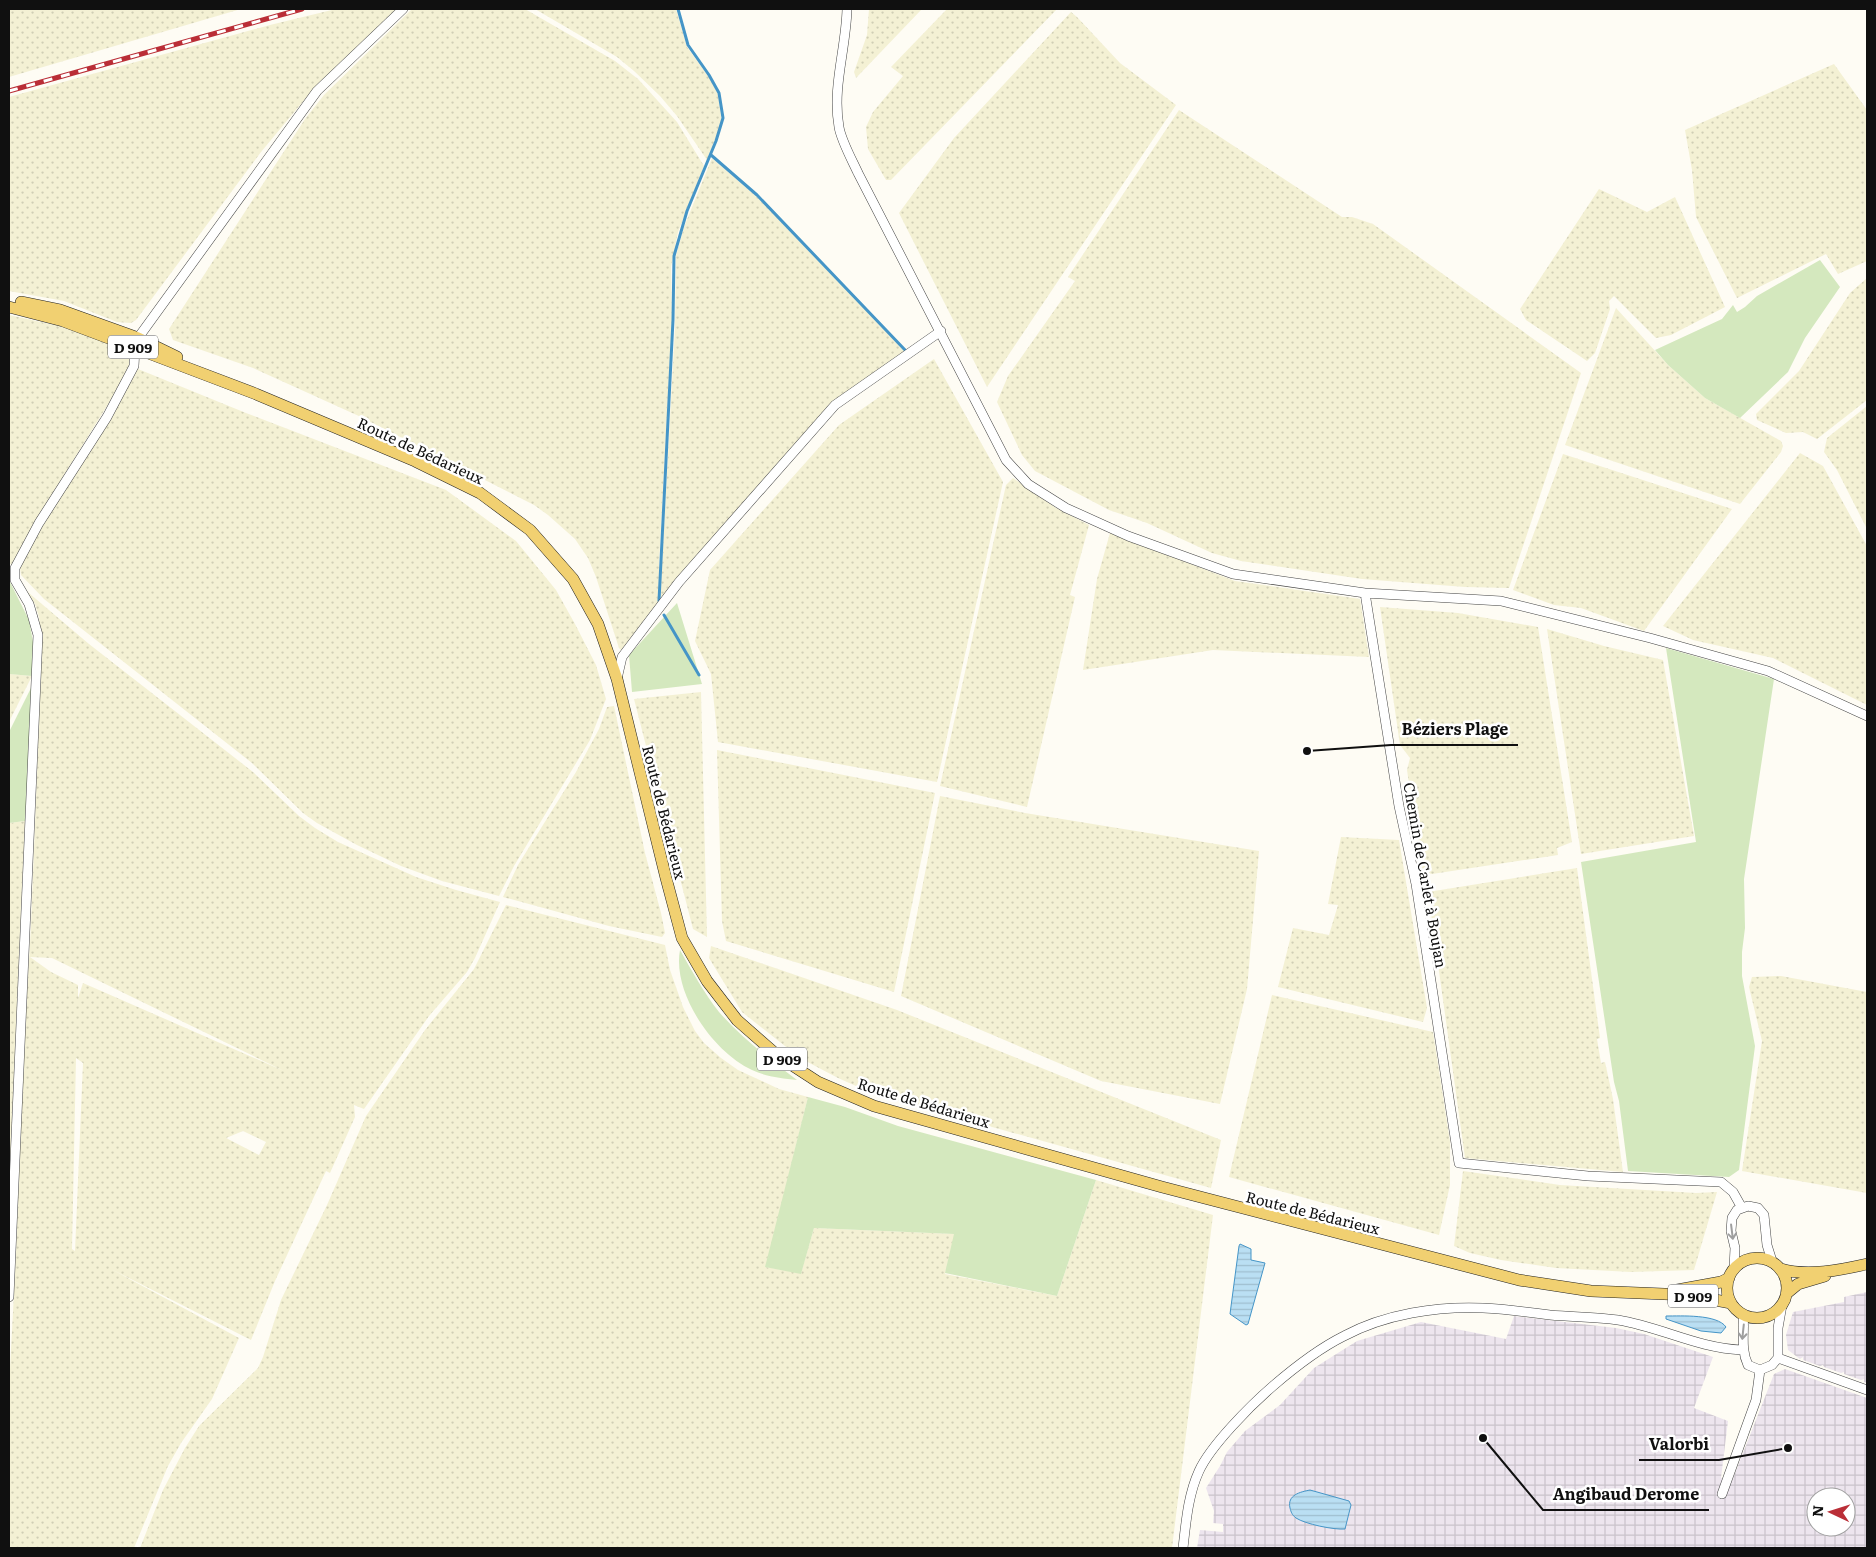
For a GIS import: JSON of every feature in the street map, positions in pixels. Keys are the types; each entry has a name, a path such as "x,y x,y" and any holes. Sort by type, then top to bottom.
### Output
{"main road":[{"name":"Route de Bédarieux","path":"9,300 60,310 415,461 480,493 530,530 573,579 598,624 617,679 682,938 707,981 737,1020 778,1056 818,1082 874,1106 1162,1187 1518,1280 1591,1291 1689,1295 1731,1303"},
{"name":"Route de Bédarieux","path":"9,307 63,320 139,345"},
{"path":"1848,1268 1790,1272 1756,1258 1741,1262 1734,1268 1727,1286 1731,1303 1743,1314 1760,1318 1776,1311 1782,1305 1787,1293 1798,1284 1867,1264"},
{"path":"1776,1265 1785,1276 1787,1293"},
{"name":"Route de Bédarieux","path":"1655,1293 1721,1282 1729,1278"}],"street":[{"path":"9,1297 38,635 29,604 15,580 15,568 39,523 107,417 134,366 139,345 317,91 403,9"},
{"path":"847,9 846,29 836,86 839,128 858,173 1006,460 1028,484 1066,508 1128,536 1233,574 1365,593 1501,601 1648,637 1768,670 1867,716"},
{"path":"617,679 622,658 674,589 835,405 941,331"},
{"name":"Chemin de Carlet à Boujan","path":"1365,593 1399,806 1416,884 1459,1163 1588,1176 1721,1182 1733,1192 1742,1208"},
{"path":"1734,1268 1731,1224 1734,1214 1742,1208 1753,1207 1758,1208 1764,1215 1767,1245 1776,1265"},
{"path":"1743,1314 1742,1350 1748,1364 1760,1370 1772,1365 1778,1358 1778,1328 1782,1305"},
{"path":"1183,1548 1193,1488 1200,1470 1212,1450 1260,1397 1289,1372 1318,1351 1345,1335 1378,1322 1422,1312 1453,1308 1512,1310 1618,1320 1713,1348 1742,1350"},
{"path":"1778,1358 1867,1390"},
{"path":"1722,1494 1756,1400 1760,1370"}],"shaded area":[{"path":"9,9 241,9 9,77"},
{"path":"336,9 398,9 353,54 315,87 261,152 136,320 131,323 117,322 64,301 9,291 9,97 270,25"},
{"path":"412,9 525,9 615,61 638,79 677,122 704,166 678,232 671,267 672,321 659,564 659,602 624,649 621,650 588,558 575,539 534,505 361,417 253,368 173,340 169,329 305,119 324,95"},
{"path":"535,9 676,9 687,47 709,77 718,94 722,122 707,160 677,116 660,96 634,71 617,57"},
{"path":"869,9 922,9 856,78 854,72 867,35"},
{"path":"947,9 1057,9 891,180 886,180 868,149 866,127 873,112 903,76 891,67"},
{"path":"1071,12 1120,63 1176,105 987,387 899,213 954,138"},
{"path":"1834,64 1867,110 1867,261 1838,274 1826,254 1737,298 1696,217 1692,170 1685,130"},
{"path":"1179,110 1342,217 1352,217 1373,224 1581,373 1509,588 1465,587 1362,579 1241,561 1212,553 1147,523 1109,510 1035,471 1022,455 997,402 1008,376 1075,281 1068,277"},
{"path":"712,158 757,197 905,351 831,404 660,600 675,328 676,256 684,227"},
{"path":"1599,189 1647,212 1675,197 1725,307 1671,335 1656,338 1614,296 1609,301 1610,309 1595,353 1587,361 1526,320 1520,309"},
{"path":"1867,278 1867,400 1817,439 1803,432 1786,433 1757,420 1756,414 1799,371 1850,293"},
{"path":"1616,308 1668,365 1705,398 1781,441 1783,446 1781,452 1740,504 1565,445"},
{"path":"9,315 59,326 115,347 129,357 129,369 36,520 13,566 9,563"},
{"path":"934,359 1003,482 937,782 718,742 711,674 695,641 710,570 839,425"},
{"path":"138,369 446,490 516,541 556,590 596,665 606,699 590,740 514,866 499,896 442,881 401,866 317,823 303,813 252,763 44,599 21,575 20,568 32,542"},
{"path":"1867,406 1867,529 1837,470 1824,452 1827,438"},
{"path":"1800,453 1823,466 1867,546 1867,705 1773,658 1693,640 1663,626"},
{"path":"1563,454 1732,509 1644,631 1581,608 1554,605 1513,590"},
{"path":"1013,478 1056,508 1089,525 1070,595 1075,597 1027,807 940,786 1006,485"},
{"path":"1110,533 1235,581 1360,599 1369,657 1213,650 1083,670 1097,579"},
{"path":"23,588 89,644 253,772 299,816 315,828 338,842 416,877 500,902 467,972 429,1016 364,1109 354,1105 355,1117 330,1173 326,1171 275,1281 251,1340 111,1269 239,1338 212,1399 181,1443 168,1466 134,1548 9,1548 9,1388 42,646 39,617 35,604","holes":["30,957 52,958 284,1071 83,983 78,998 78,985 51,972","76,1058 83,1063 75,1251 72,1249","243,1131 266,1142 259,1155 226,1138"]},
{"path":"1380,607 1458,613 1538,627 1572,842 1557,848 1558,855 1432,874 1422,871 1407,770 1410,758 1400,745"},
{"path":"1547,629 1604,646 1663,660 1694,836 1581,854"},
{"path":"9,674 32,676 9,722"},
{"path":"701,692 707,937 693,929 634,699"},
{"path":"614,706 645,853 661,913 665,933 662,937 609,926 503,897 518,865 576,772 599,729 607,707"},
{"path":"717,750 935,793 894,992 726,941 722,921"},
{"path":"940,796 1025,813 1259,851 1247,989 1220,1104 1101,1081 901,996"},
{"path":"25,821 22,885 9,1190 9,823"},
{"path":"1341,837 1399,840 1427,1008 1423,1022 1278,987 1293,928 1329,935 1338,905 1328,904"},
{"path":"1577,868 1600,1038 1597,1039 1601,1063 1605,1062 1613,1099 1623,1172 1465,1158 1428,892"},
{"path":"506,905 665,945 670,970 683,1007 695,1031 704,1043 738,1070 779,1089 808,1097 766,1267 801,1273 814,1228 955,1234 945,1274 1057,1296 1096,1180 1213,1215 1172,1548 140,1548 163,1490 199,1426 258,1368 281,1300 327,1205 366,1116 425,1030 474,969"},
{"path":"711,946 897,1010 1221,1140 1211,1188 874,1094 838,1078 800,1058 742,1012 709,958"},
{"path":"1781,976 1867,992 1867,1193 1742,1171 1762,1041 1749,987 1752,977"},
{"path":"1272,995 1433,1032 1450,1142 1450,1185 1439,1235 1229,1177"},
{"path":"1463,1171 1560,1185 1696,1193 1717,1192 1694,1270 1631,1272 1556,1268 1501,1260 1470,1253 1454,1246"},
{"path":"1867,1292 1867,1383 1864,1382 1864,1379 1861,1380 1844,1374 1844,1372 1841,1373 1823,1365 1820,1366 1803,1360 1803,1357 1800,1359 1788,1350 1786,1335 1793,1312 1844,1302 1844,1297"},
{"path":"1514,1316 1616,1328 1644,1334 1713,1357 1694,1408 1728,1421 1721,1478 1732,1481 1774,1374 1785,1369 1867,1398 1867,1548 1197,1548 1200,1530 1223,1532 1223,1524 1213,1523 1214,1511 1206,1488 1227,1452 1245,1431 1280,1405 1314,1368 1357,1341 1421,1322 1506,1339"}],"green space":[{"path":"1820,260 1840,287 1805,338 1788,372 1740,418 1705,398 1668,365 1655,350 1722,319 1733,305 1737,312 1757,296"},
{"path":"9,580 29,620 33,642 32,676 9,674"},
{"path":"677,603 702,684 632,692 629,655"},
{"path":"1666,648 1774,679 1744,879 1745,928 1742,976 1755,1046 1739,1170 1729,1177 1628,1171 1619,1101 1614,1082 1581,862 1696,842"},
{"path":"33,684 25,821 9,823 9,732"},
{"path":"680,950 703,990 728,1022 766,1056 797,1080 769,1076 752,1070 723,1050 698,1019 689,1002 682,984 679,967"},
{"path":"808,1097 845,1107 898,1126 1096,1180 1057,1296 945,1273 954,1234 814,1228 801,1274 765,1267"}],"water":[{"path":"1240,1244 1251,1249 1251,1260 1265,1263 1248,1324 1246,1325 1230,1314"},
{"path":"1666,1316 1707,1318 1715,1320 1726,1327 1721,1333 1701,1331 1666,1319"},
{"path":"1310,1490 1349,1501 1351,1505 1345,1529 1334,1529 1313,1524 1294,1516 1290,1508 1290,1500 1298,1493"}],"waterway":[{"path":"659,601 673,320 674,256 687,211 716,141 723,118 719,93 688,45 678,9"},
{"path":"711,155 757,195 906,351"},
{"path":"664,615 699,675"}],"railway":[{"path":"9,91 302,9"}],"place":[{"name":"Béziers Plage","path":"1307,751"},
{"name":"Angibaud Derome","path":"1483,1438"},
{"name":"Valorbi","path":"1788,1448"}]}
